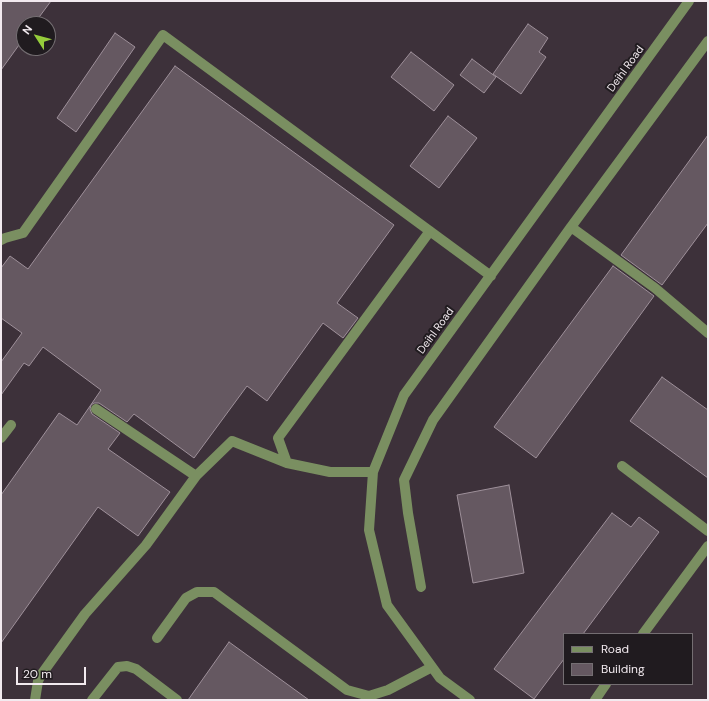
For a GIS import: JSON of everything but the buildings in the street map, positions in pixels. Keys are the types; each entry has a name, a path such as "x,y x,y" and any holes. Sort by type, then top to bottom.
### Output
{"street":[{"name":"Deihl Road","path":"470,700 440,678 387,605 369,530 373,472 404,394 689,1"},
{"path":"1,240 23,233 163,35 491,276"},
{"path":"421,587 408,513 404,480 433,420 571,227 708,41"},
{"path":"571,227 655,288 708,333"},
{"path":"287,463 278,438 430,232"},
{"path":"96,408 196,476"},
{"path":"1,438 11,425"},
{"path":"35,700 38,681 41,675 94,603 146,545 196,476 232,441 287,463 330,472 373,472"},
{"path":"622,466 708,531"},
{"path":"644,633 708,546"},
{"path":"156,638 186,598 197,592 214,592 347,690 369,696 388,690 432,667"},
{"path":"92,700 118,667 128,666 136,669 177,700"},
{"path":"595,700 605,685"}]}
